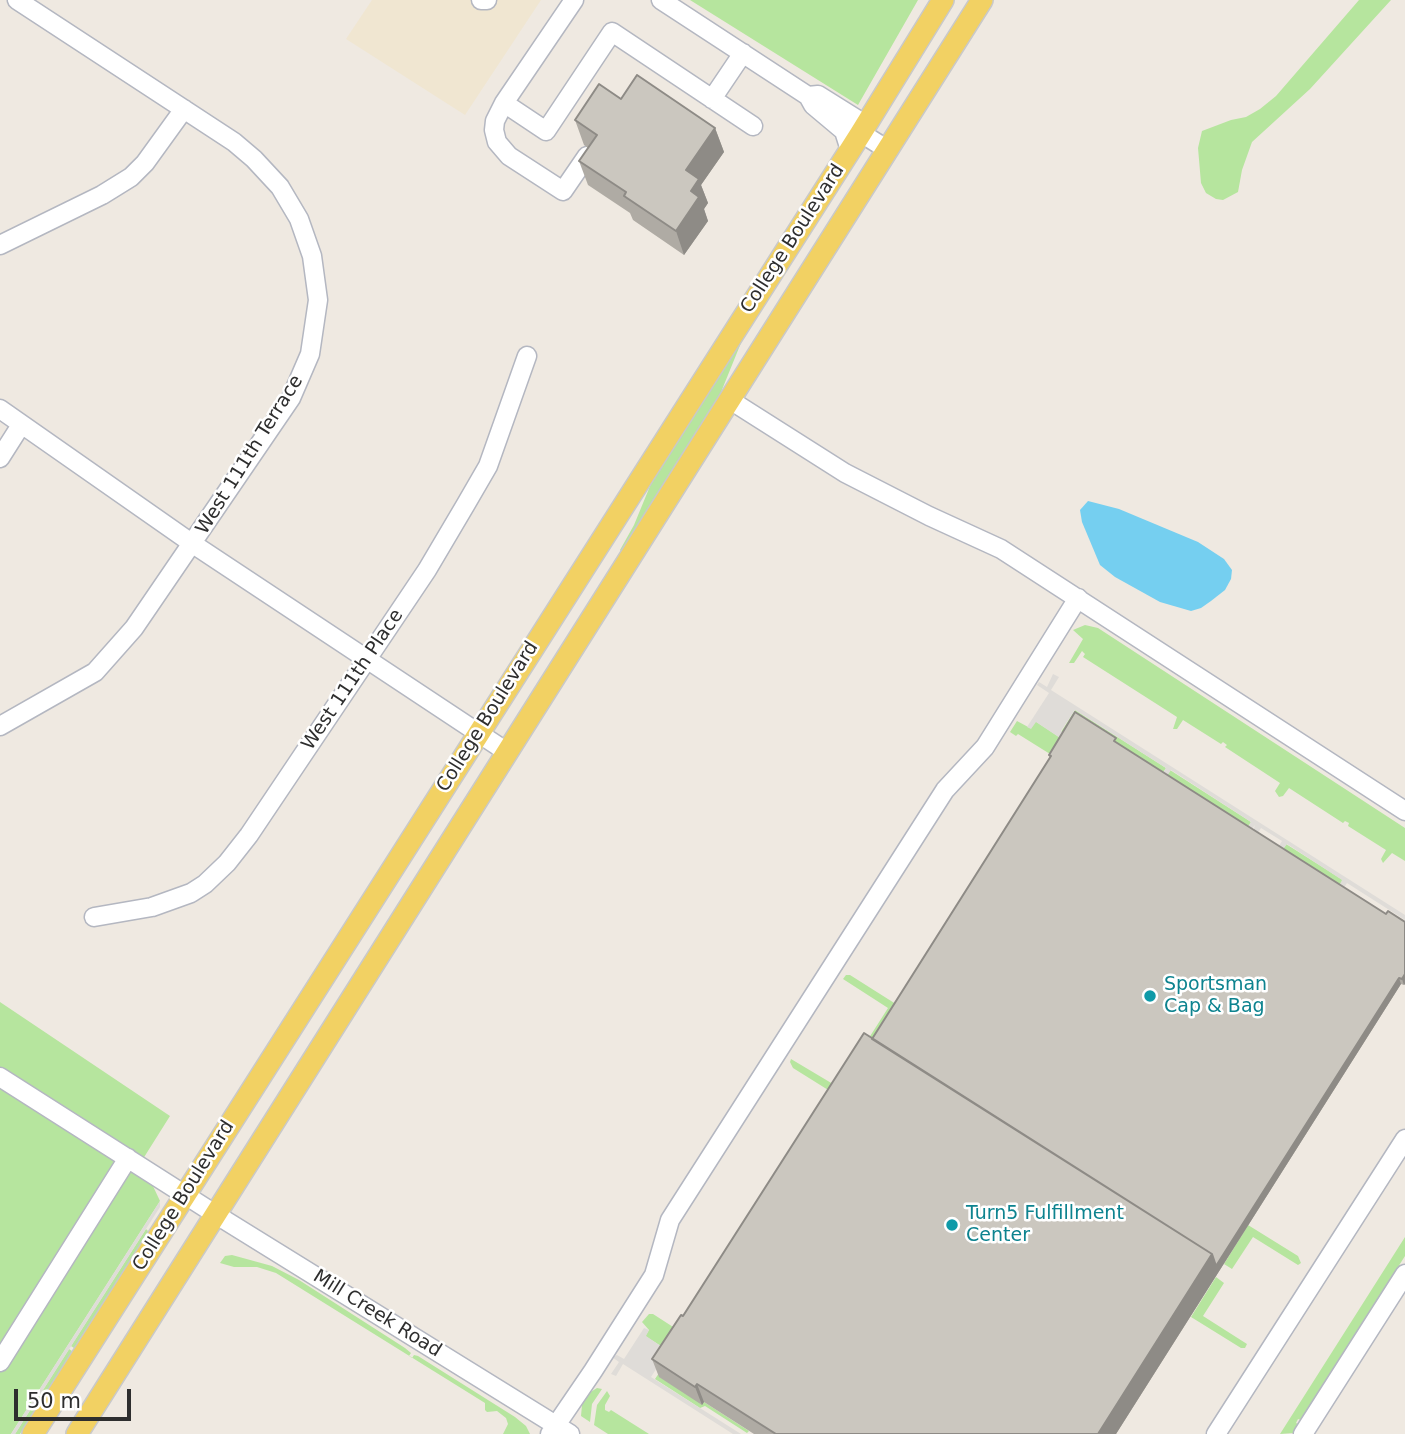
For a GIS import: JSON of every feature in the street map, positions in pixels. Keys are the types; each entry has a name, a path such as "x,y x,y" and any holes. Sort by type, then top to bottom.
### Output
{"main road":[{"name":"College Boulevard","path":"33,1434 943,0"},
{"name":"College Boulevard","path":"77,1434 982,0"}],"street":[{"name":"West 111th Terrace","path":"0,726 95,672 134,628 299,383 312,344 318,300 312,256 292,205 280,187 254,159 234,142 17,0"},
{"path":"481,0 487,0"},
{"path":"575,0 566,9 495,121 497,142 509,156 564,191 587,156"},
{"path":"661,0 808,96 813,104 844,131 888,150"},
{"path":"504,103 546,131 612,32 753,126"},
{"path":"712,99 743,53"},
{"path":"808,96 818,95 859,136"},
{"path":"0,245 102,195 131,177 145,163 184,109"},
{"name":"West 111th Place","path":"94,917 152,907 191,893 227,863 249,835 427,570 488,466 527,356"},
{"path":"730,400 845,473 1000,549 1405,811"},
{"path":"0,409 193,544 507,752"},
{"path":"0,458 21,425"},
{"path":"559,1431 593,1371 654,1275 670,1220 677,1208 945,790 985,747 1078,598"},
{"name":"Mill Creek Road","path":"0,1077 559,1431"},
{"path":"1216,1434 1405,1139"},
{"path":"0,1362 128,1158"},
{"path":"1303,1434 1405,1274"}],"shaded area":[{"path":"372,0 541,0 465,115 346,39"},
{"path":"1053,674 1059,677 1051,690 1405,915 1405,920 1347,883 1342,891 1338,888 1342,880 1287,844 1281,852 1277,849 1282,841 1261,828 1256,836 1252,834 1255,825 1250,832 1246,830 1251,822 1171,770 1165,779 1161,776 1166,768 1075,710 1061,731 1064,733 1060,738 1036,722 1031,729 1027,727 1049,693 1037,685 1039,682 1047,687"},
{"path":"160,1201 160,1207 15,1434 11,1434"},
{"path":"644,1328 649,1330 646,1336 671,1353 665,1355 651,1377 741,1434 733,1434 623,1364 616,1376 611,1374 619,1362 612,1357 617,1355 624,1359"}],"green space":[{"path":"690,0 918,0 858,105"},
{"path":"1359,0 1391,0 1310,89 1252,142 1238,192 1223,200 1206,193 1201,183 1198,148 1202,131 1246,117 1276,96"},
{"path":"745,333 717,402 622,552 620,550 634,525 662,457"},
{"path":"1085,625 1098,628 1405,828 1405,861 1392,853 1383,863 1381,859 1386,850 1348,826 1349,823 1343,823 1289,788 1279,797 1275,791 1280,783 1225,747 1227,745 1223,742 1221,744 1183,720 1177,729 1173,729 1177,717 1083,657 1085,654 1082,651 1074,663 1069,663 1083,639 1073,630"},
{"path":"1075,710 1166,768 1161,776 1116,748 1118,743 1061,732"},
{"path":"1017,721 1030,728 1035,721 1061,738 1050,754 1018,734 1016,736 1010,732"},
{"path":"1170,770 1251,822 1246,830 1165,779"},
{"path":"1286,844 1343,880 1338,888 1281,852"},
{"path":"846,975 899,1006 875,1045 867,1041 888,1008 843,979"},
{"path":"0,1002 170,1116 136,1170 152,1184 160,1201 11,1434 0,1434"},
{"path":"791,1059 838,1087 841,1098 793,1068"},
{"path":"1248,1225 1298,1256 1301,1263 1298,1265 1253,1237 1232,1269 1224,1264"},
{"path":"146,1229 146,1237 74,1348 71,1346"},
{"path":"1405,1237 1405,1256 1301,1420 1298,1419 1293,1433 1280,1434"},
{"path":"232,1255 272,1266 299,1280 411,1353 409,1356 276,1273 257,1267 234,1267 220,1263 225,1256"},
{"path":"1216,1277 1224,1283 1203,1316 1247,1344 1245,1348 1191,1317"},
{"path":"649,1314 684,1334 672,1353 645,1336 649,1330 642,1322"},
{"path":"69,1349 72,1351 69,1357 20,1434 15,1434"},
{"path":"414,1355 418,1356 515,1417 526,1426 530,1434 503,1434 508,1424 506,1418 497,1411 487,1412 485,1403 412,1358"},
{"path":"667,1361 660,1377 749,1431 747,1433 705,1406 700,1408 655,1379"},
{"path":"597,1388 602,1389 592,1404 590,1422 581,1416 582,1405 589,1393"},
{"path":"607,1391 610,1396 605,1410 611,1410 649,1434 608,1434 594,1425 597,1405"}],"water":[{"path":"1088,501 1119,509 1198,542 1224,559 1232,570 1225,590 1201,608 1191,611 1160,602 1115,577 1100,565 1082,522 1080,510"}],"building":[{"path":"637,75 715,128 686,170 699,179 691,191 699,197 676,231 624,196 626,192 579,161 597,135 575,120 599,84 621,99"},
{"name":"Sportsman Cap & Bag","path":"1075,712 1116,738 1114,741 1386,914 1388,911 1405,922 1405,974 1402,979 1399,978 1216,1266 1212,1254 872,1039 1051,756 1049,755"},
{"name":"Turn5 Fulfillment Center","path":"864,1033 1212,1254 1098,1434 776,1434 652,1359 681,1315 683,1316"}],"place":[{"name":"Sportsman Cap & Bag","path":"1150,996"},
{"name":"Turn5 Fulfillment Center","path":"952,1225"}]}
